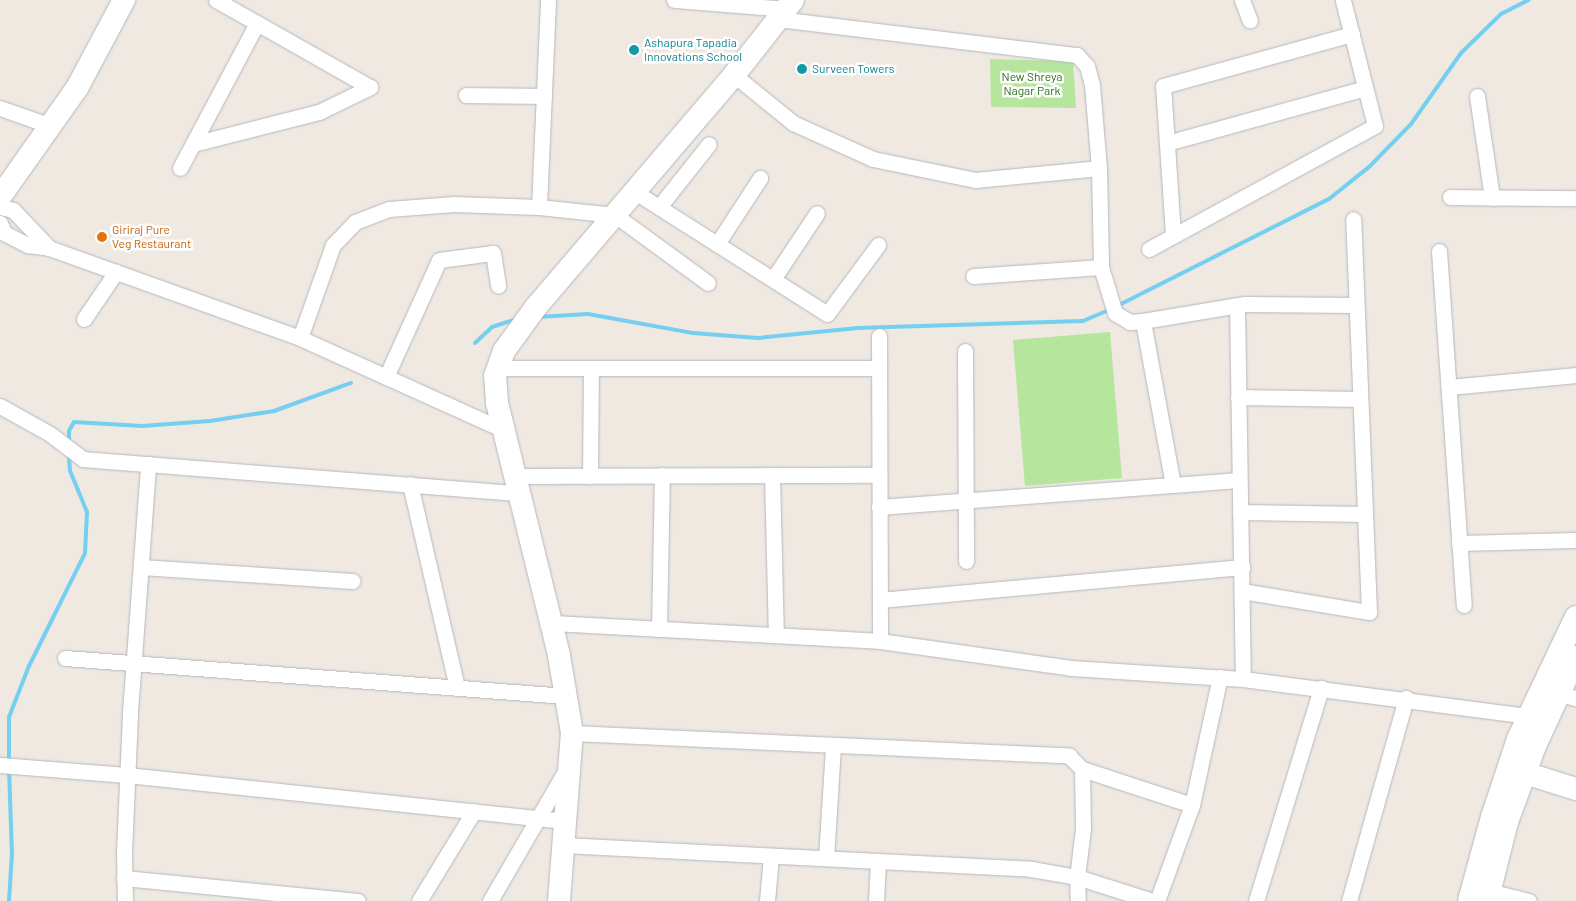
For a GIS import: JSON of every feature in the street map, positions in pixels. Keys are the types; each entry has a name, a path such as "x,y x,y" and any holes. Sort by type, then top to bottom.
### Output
{"street":[{"path":"0,197 77,88 124,0"},
{"path":"193,144 319,112 370,87 216,0"},
{"path":"539,207 548,0"},
{"path":"674,0 786,9 1077,55 1088,66 1092,86 1099,168 1101,267 1112,307 1130,322 1237,305 1356,304"},
{"path":"1242,0 1250,21"},
{"path":"1149,248 1375,126 1343,0"},
{"path":"558,901 572,733 551,624 497,403 495,376 504,352 529,316 734,75 786,9"},
{"path":"180,168 257,23"},
{"path":"1173,235 1162,86 1352,34"},
{"path":"734,75 793,123 873,159 975,180 1099,168"},
{"path":"1167,143 1365,88"},
{"path":"466,95 544,96"},
{"path":"1477,96 1492,198"},
{"path":"0,108 50,126"},
{"path":"659,207 709,144"},
{"path":"717,244 760,178"},
{"path":"635,192 827,314 878,245"},
{"path":"1450,197 1576,198"},
{"path":"300,338 333,245 355,222 389,209 454,204 539,207 615,216 708,283"},
{"path":"0,207 13,210 49,248"},
{"path":"773,279 817,213"},
{"path":"1242,591 1368,612 1353,219"},
{"path":"0,223 4,233 28,245 49,248 300,338 504,430"},
{"path":"1439,251 1464,605"},
{"path":"386,377 439,260 493,253 498,286"},
{"path":"973,276 1101,267"},
{"path":"84,319 116,272"},
{"path":"1237,305 1243,678"},
{"path":"1143,321 1172,485"},
{"path":"879,336 880,641"},
{"path":"965,351 966,561"},
{"path":"498,368 878,368"},
{"path":"590,476 591,368"},
{"path":"1449,387 1576,375"},
{"path":"1238,397 1360,399"},
{"path":"0,406 50,434 83,459 410,484 517,484 590,476 878,475"},
{"path":"125,901 124,878 128,775 148,464"},
{"path":"659,629 662,475"},
{"path":"772,475 776,635"},
{"path":"879,507 1240,480"},
{"path":"410,484 457,688"},
{"path":"1240,512 1365,514"},
{"path":"1460,543 1576,540"},
{"path":"141,567 353,581"},
{"path":"880,600 1242,567"},
{"path":"1559,694 1576,617"},
{"path":"551,624 880,641 1071,668 1243,678 1406,698 1538,717"},
{"path":"1469,901 1538,717 1559,694 1576,657"},
{"path":"65,658 566,696"},
{"path":"1157,901 1192,805 1220,677"},
{"path":"1256,901 1321,688"},
{"path":"1349,901 1406,698"},
{"path":"572,733 1069,756 1082,769 1192,805"},
{"path":"826,858 833,746"},
{"path":"490,901 570,764"},
{"path":"0,766 128,775 565,821"},
{"path":"1078,901 1077,877 1083,829 1082,769"},
{"path":"1517,770 1576,789"},
{"path":"1517,770 1507,822 1488,896 1529,901"},
{"path":"420,901 474,810"},
{"path":"563,845 1031,869 1077,877 1152,901"},
{"path":"767,901 771,856"},
{"path":"876,901 878,861"},
{"path":"124,878 229,895 358,901"}],"green space":[{"name":"New Shreya Nagar Park","path":"990,59 1073,61 1076,108 991,107"},
{"path":"1110,332 1122,478 1025,486 1013,340"}],"waterway":[{"path":"1117,306 1329,199 1369,167 1411,124 1461,53 1501,14 1529,0"},
{"path":"538,317 588,314 693,333 758,338 857,328 1083,321 1111,309"},
{"path":"475,343 492,327 519,318"},
{"path":"69,443 69,431 74,422 142,426 210,421 274,411 351,383"},
{"path":"9,762 9,717 29,666 85,553 87,512 70,471 69,455"},
{"path":"9,769 12,853 9,901"}],"place":[{"name":"Ashapura Tapadia Innovations School","path":"634,50"},
{"name":"Surveen Towers","path":"802,69"},
{"name":"Giriraj Pure Veg Restaurant","path":"102,237"}]}
